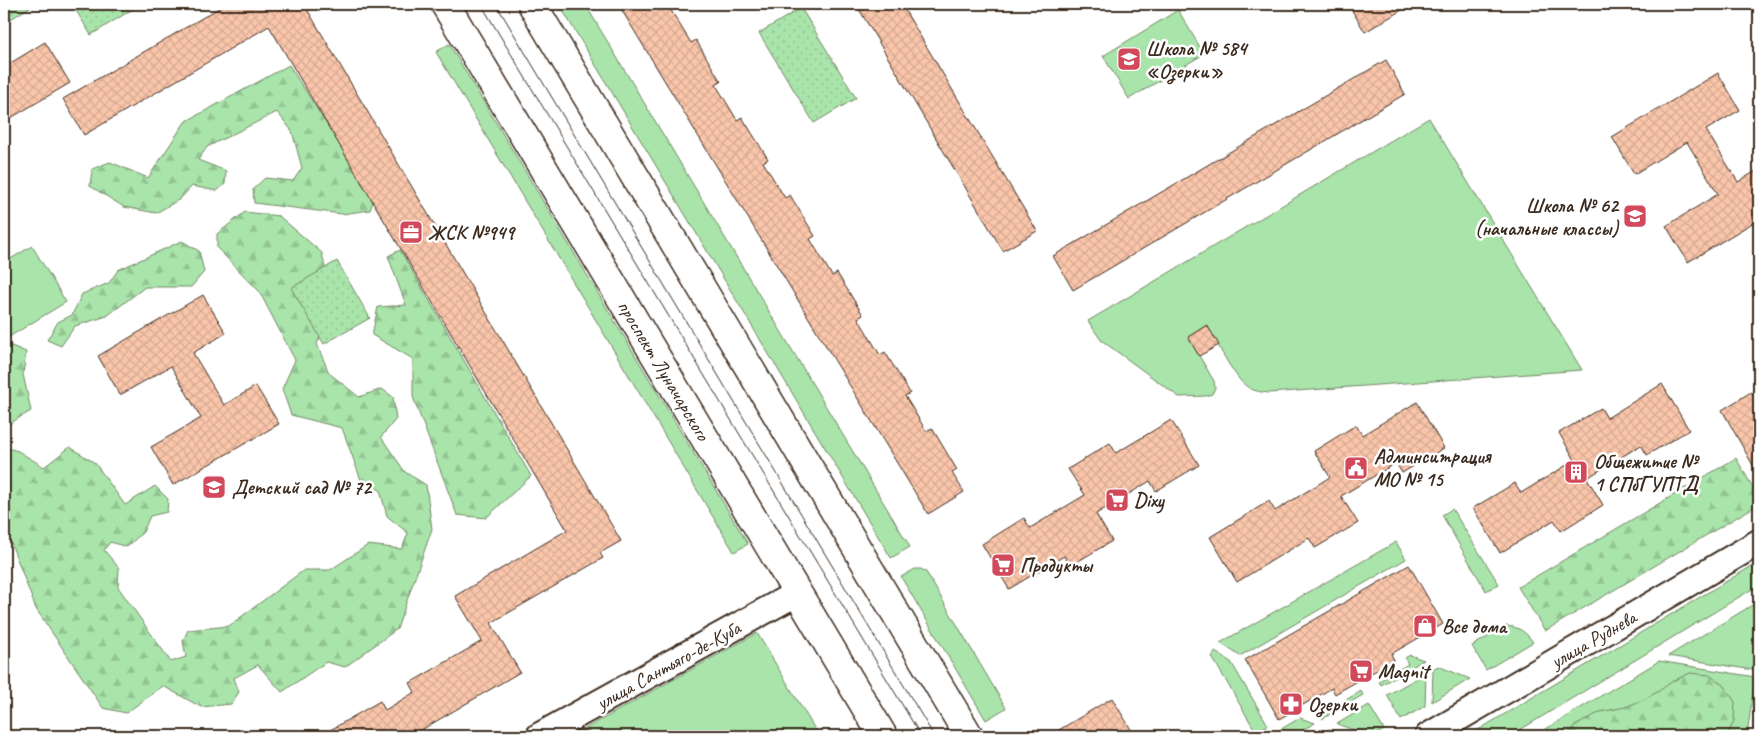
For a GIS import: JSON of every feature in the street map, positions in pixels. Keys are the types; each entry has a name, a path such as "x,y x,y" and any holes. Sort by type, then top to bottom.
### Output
{"main road":[{"name":"проспект Луначарского","path":"445,4 883,736"},
{"path":"532,4 969,736"}],"street":[{"name":"улица Руднева","path":"1428,736 1759,542"},
{"name":"улица Сантьяго-де-Куба","path":"539,736 797,593"}],"green space":[{"path":"4,4 35,4 4,23"},
{"path":"72,4 141,4 91,35"},
{"path":"559,4 585,4 910,547 891,558"},
{"path":"801,8 856,98 814,123 759,33"},
{"path":"1178,10 1204,54 1129,99 1103,56"},
{"path":"449,44 748,544 734,552 436,52"},
{"path":"289,65 374,199 370,210 342,214 254,203 253,189 265,178 293,181 302,168 292,131 277,112 207,147 198,160 226,171 225,184 217,191 192,186 180,199 156,213 124,207 90,186 92,169 110,162 148,178 185,122"},
{"path":"1429,118 1582,370 1266,393 1251,389 1241,381 1225,358 1207,325 1188,337 1214,381 1215,388 1212,394 1206,396 1179,397 1101,340 1088,321"},
{"path":"245,212 279,216 322,253 333,307 317,344 329,373 359,397 382,389 393,397 396,419 381,437 405,472 426,485 432,529 397,629 345,667 326,662 282,692 258,665 234,678 239,692 231,704 201,707 163,686 126,713 103,708 36,609 4,529 4,447 18,451 44,467 70,447 95,463 125,505 155,486 168,499 167,512 150,516 143,532 127,547 110,542 104,550 119,568 118,587 171,662 186,657 183,641 188,630 229,626 304,570 330,570 368,545 402,549 408,533 387,516 380,490 361,480 342,428 291,415 282,389 295,360 259,291 217,248 217,234"},
{"path":"182,241 199,251 204,272 191,287 145,287 107,316 75,326 61,346 47,340 58,322 72,315 82,294 109,283 118,270"},
{"path":"32,246 66,302 4,340 4,263"},
{"path":"400,250 531,476 486,518 457,515 413,397 413,359 372,335 378,307 406,305 388,256"},
{"path":"337,261 370,318 324,344 291,288"},
{"path":"9,345 26,352 23,374 31,411 4,426 4,347"},
{"path":"1736,458 1759,498 1759,504 1545,631 1518,587"},
{"path":"1452,509 1499,584 1486,591 1442,515"},
{"path":"1396,542 1406,559 1240,656 1220,643"},
{"path":"1752,566 1759,579 1759,585 1510,736 1468,736"},
{"path":"915,569 921,569 926,572 1006,708 986,720 901,577"},
{"path":"1759,601 1759,671 1668,656"},
{"path":"1506,626 1521,630 1533,642 1486,670 1472,646"},
{"path":"757,633 819,736 572,736"},
{"path":"1215,652 1231,662 1268,725 1256,732 1212,657"},
{"path":"1410,655 1424,660 1381,685 1379,681 1408,664 1405,658"},
{"path":"1659,661 1755,677 1747,736 1534,736"},
{"path":"1438,666 1470,679 1432,702 1433,669"},
{"path":"1426,673 1425,706 1401,720 1387,695"},
{"path":"1690,673 1709,675 1724,685 1735,702 1734,721 1727,736 1566,736 1575,726 1600,712 1625,707 1643,700 1673,681"},
{"path":"1361,691 1363,695 1322,719 1326,703 1328,702 1332,708"},
{"path":"1369,705 1384,730 1374,736 1337,724"},
{"path":"1300,718 1315,723 1292,736 1269,736"},
{"path":"1329,729 1350,736 1318,736"}],"building":[{"path":"226,4 304,4 621,541 600,553 603,558 491,623 520,672 411,736 320,736 380,701 385,710 415,692 410,683 482,641 455,596 567,530 269,26 84,135 63,99"},
{"path":"618,4 667,4 691,43 696,40 721,82 716,85 737,120 742,117 768,159 763,162 785,198 790,195 815,236 810,239 832,276 837,273 863,315 858,318 880,355 885,352 910,393 905,396 926,431 932,428 957,470 952,473 964,492 928,514"},
{"path":"856,4 901,4 1037,231 1003,251"},
{"path":"1348,4 1412,4 1365,32"},
{"path":"45,42 70,83 4,122 4,67"},
{"path":"1386,60 1405,94 1073,290 1053,256"},
{"path":"1718,73 1740,110 1706,130 1738,182 1759,169 1759,219 1688,262 1666,226 1718,194 1687,142 1634,174 1612,137"},
{"path":"203,295 226,333 193,353 224,405 256,386 279,424 173,485 151,447 201,418 171,366 120,395 98,356"},
{"path":"1207,325 1219,345 1199,356 1188,337"},
{"name":"Общежитие № 1 СПбГУПТД","path":"1662,384 1689,430 1647,455 1641,445 1587,478 1603,505 1561,531 1554,520 1500,553 1473,508 1515,483 1521,493 1575,460 1559,433 1601,408 1607,418"},
{"path":"1751,392 1759,406 1759,476 1722,410"},
{"path":"1417,402 1444,448 1402,473 1396,463 1341,496 1358,523 1315,548 1309,538 1237,582 1210,537 1269,501 1275,511 1330,477 1314,451 1356,425 1362,435"},
{"path":"1171,420 1199,465 1156,491 1150,481 1096,514 1112,541 1070,566 1064,556 1009,589 982,544 1024,518 1030,528 1085,495 1068,469 1110,443 1116,453"},
{"path":"1409,565 1443,624 1391,654 1394,660 1335,694 1332,688 1279,719 1245,660"},
{"path":"1112,698 1135,736 1049,736"}],"tram line":[{"path":"481,4 921,736"},
{"path":"496,4 934,736"}],"place":[{"name":"Школа № 584 «Озерки»","path":"1129,59"},
{"name":"Школа № 62 (начальные классы)","path":"1635,216"},
{"name":"ЖСК №949","path":"411,232"},
{"name":"Админситрация МО № 15","path":"1356,468"},
{"name":"Общежитие № 1 СПбГУПТД","path":"1576,472"},
{"name":"Детский сад № 72","path":"214,487"},
{"name":"Dixy","path":"1117,500"},
{"name":"Продукты","path":"1003,565"},
{"name":"Все дома","path":"1425,626"},
{"name":"Magnit","path":"1361,671"},
{"name":"Озерки","path":"1291,704"}]}
